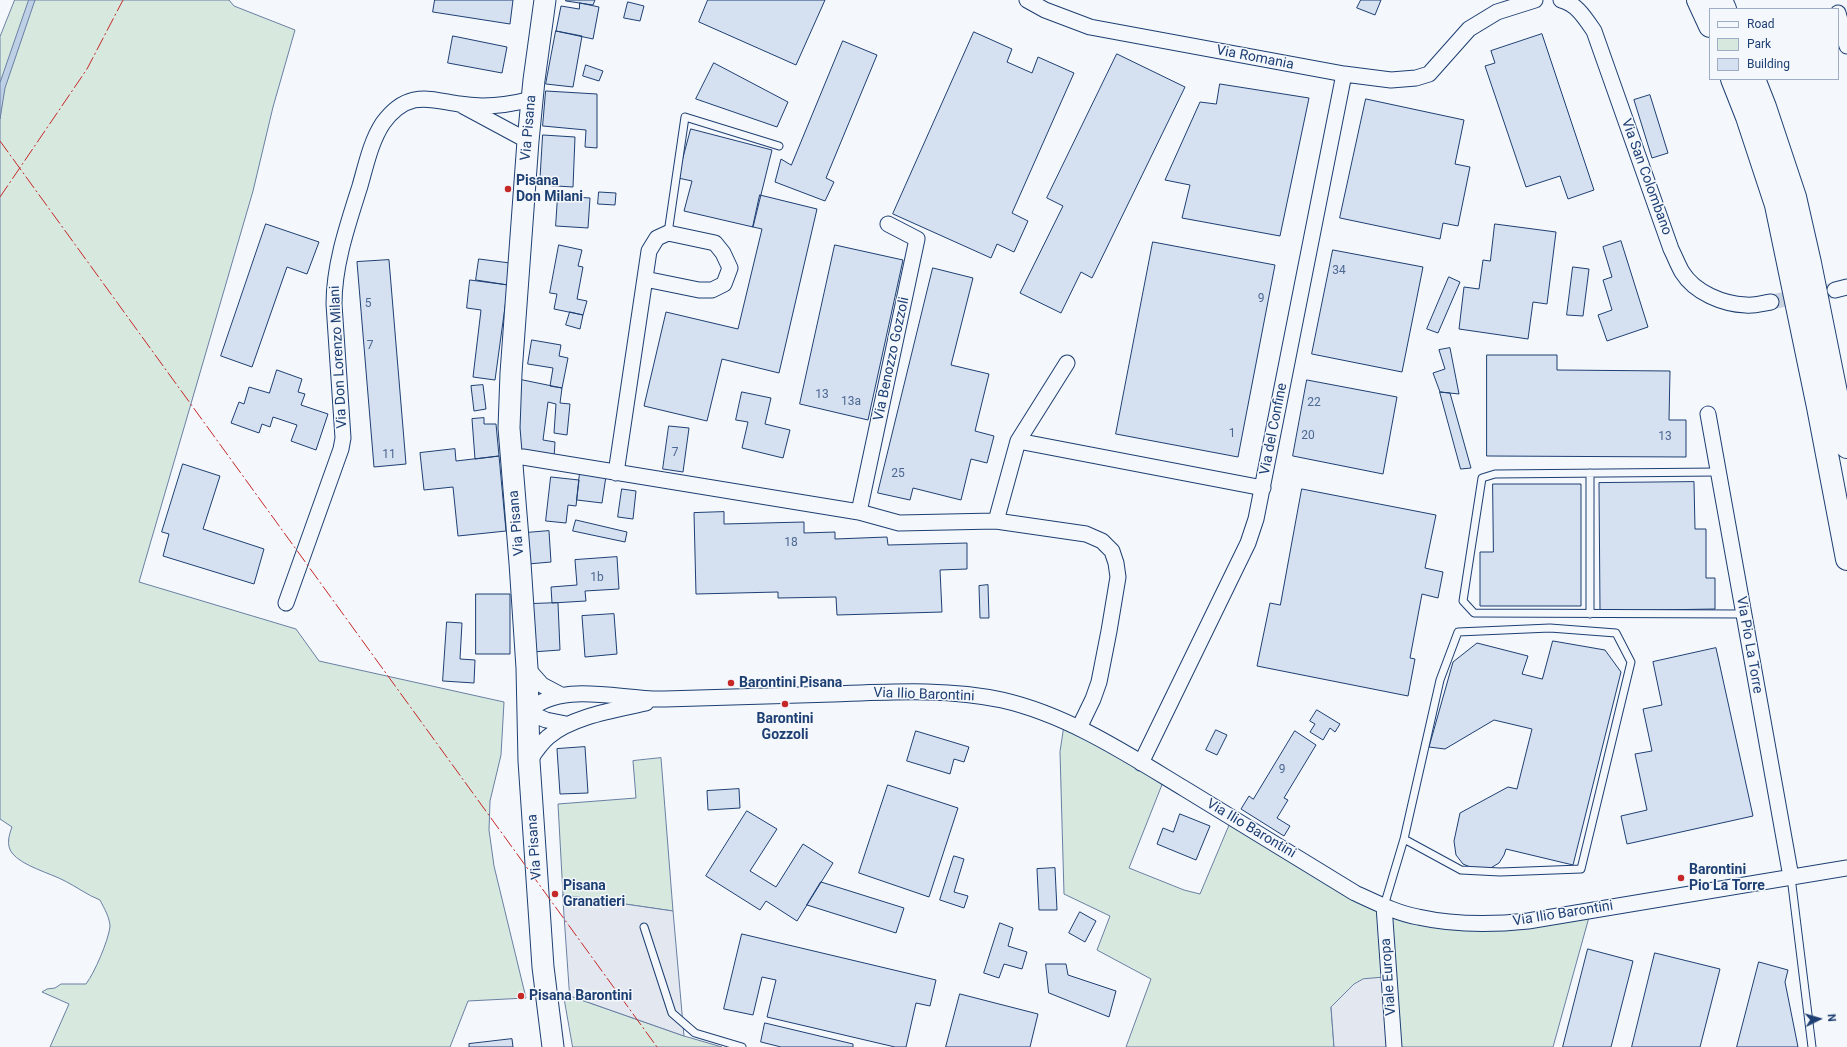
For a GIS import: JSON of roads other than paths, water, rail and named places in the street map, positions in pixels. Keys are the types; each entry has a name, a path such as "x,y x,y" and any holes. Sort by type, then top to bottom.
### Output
{"highway":[{"path":"1698,0 1709,24"},
{"path":"1732,80 1747,117 1776,205 1818,407 1847,558"},
{"path":"1754,80 1765,107 1795,198 1810,263 1847,447"}],"main road":[{"name":"Via Pisana","path":"545,0 528,141 509,428 527,668 529,761 543,967 553,1047"}],"street":[{"name":"Via Romania","path":"1027,0 1045,10 1090,27 1344,74 1391,80 1410,79 1426,75 1433,70 1469,29 1497,12 1535,0"},
{"name":"Via San Colombano","path":"1561,0 1570,2 1582,14 1594,31 1671,249 1682,273 1695,286 1711,297 1723,301 1747,305 1771,302"},
{"path":"1839,17 1847,46"},
{"name":"Via del Confine","path":"1141,763 1248,543 1256,519 1344,74"},
{"name":"Via Don Lorenzo Milani","path":"286,604 341,449 343,438 343,416 334,304 335,283 345,235 366,163 380,128 387,118 400,106 414,100 430,99 460,105 506,105 532,99"},
{"name":"Via Don Lorenzo Milani","path":"460,105 528,141"},
{"name":"Via Benozzo Gozzoli","path":"859,512 917,239 888,224"},
{"path":"616,473 649,251 657,238 668,233 715,243 723,253 730,268 724,284 712,290 699,290 645,279"},
{"path":"996,521 1018,441 1067,363"},
{"name":"Via Pio La Torre","path":"1708,414 1791,877"},
{"path":"1018,441 1263,488"},
{"path":"523,457 859,512 899,523 996,521 1086,534 1102,541 1112,551 1118,578 1109,631 1096,692 1080,728"},
{"name":"Via Ilio Barontini","path":"527,668 542,685 560,694"},
{"name":"Via Ilio Barontini","path":"566,724 546,720 528,712 537,704 560,694 603,695 661,700 887,692 961,694 1003,701 1041,712 1080,728 1141,763 1355,893 1384,906 1417,917 1448,922 1476,924 1511,923 1847,868"},
{"name":"Via Ilio Barontini","path":"529,761 543,742 566,724 605,712 661,700"},
{"name":"Viale Europa","path":"1384,906 1394,1047"}],"lane":[{"path":"668,233 685,117 779,146"},
{"path":"1718,472 1495,474 1482,478 1463,601 1474,613 1744,614"},
{"path":"1590,474 1590,614"},
{"path":"1384,906 1404,839 1440,680 1458,632 1550,628 1616,633 1631,662 1581,869 1500,872 1461,870 1404,839"},
{"path":"1791,877 1812,1047"},
{"path":"644,927 672,1013 694,1033 742,1047"}],"water":[{"path":"29,0 35,0 5,88 0,119 0,83"}],"tunnel":[{"path":"1771,302 1835,290"}],"place":[{"name":"Pisana Don Milani","path":"508,189"},
{"name":"Barontini Pisana","path":"731,683"},
{"name":"Barontini Gozzoli","path":"785,704"},
{"name":"Barontini Pio La Torre","path":"1681,878"},
{"name":"Pisana Granatieri","path":"555,894"},
{"name":"Pisana Barontini","path":"521,996"}]}
